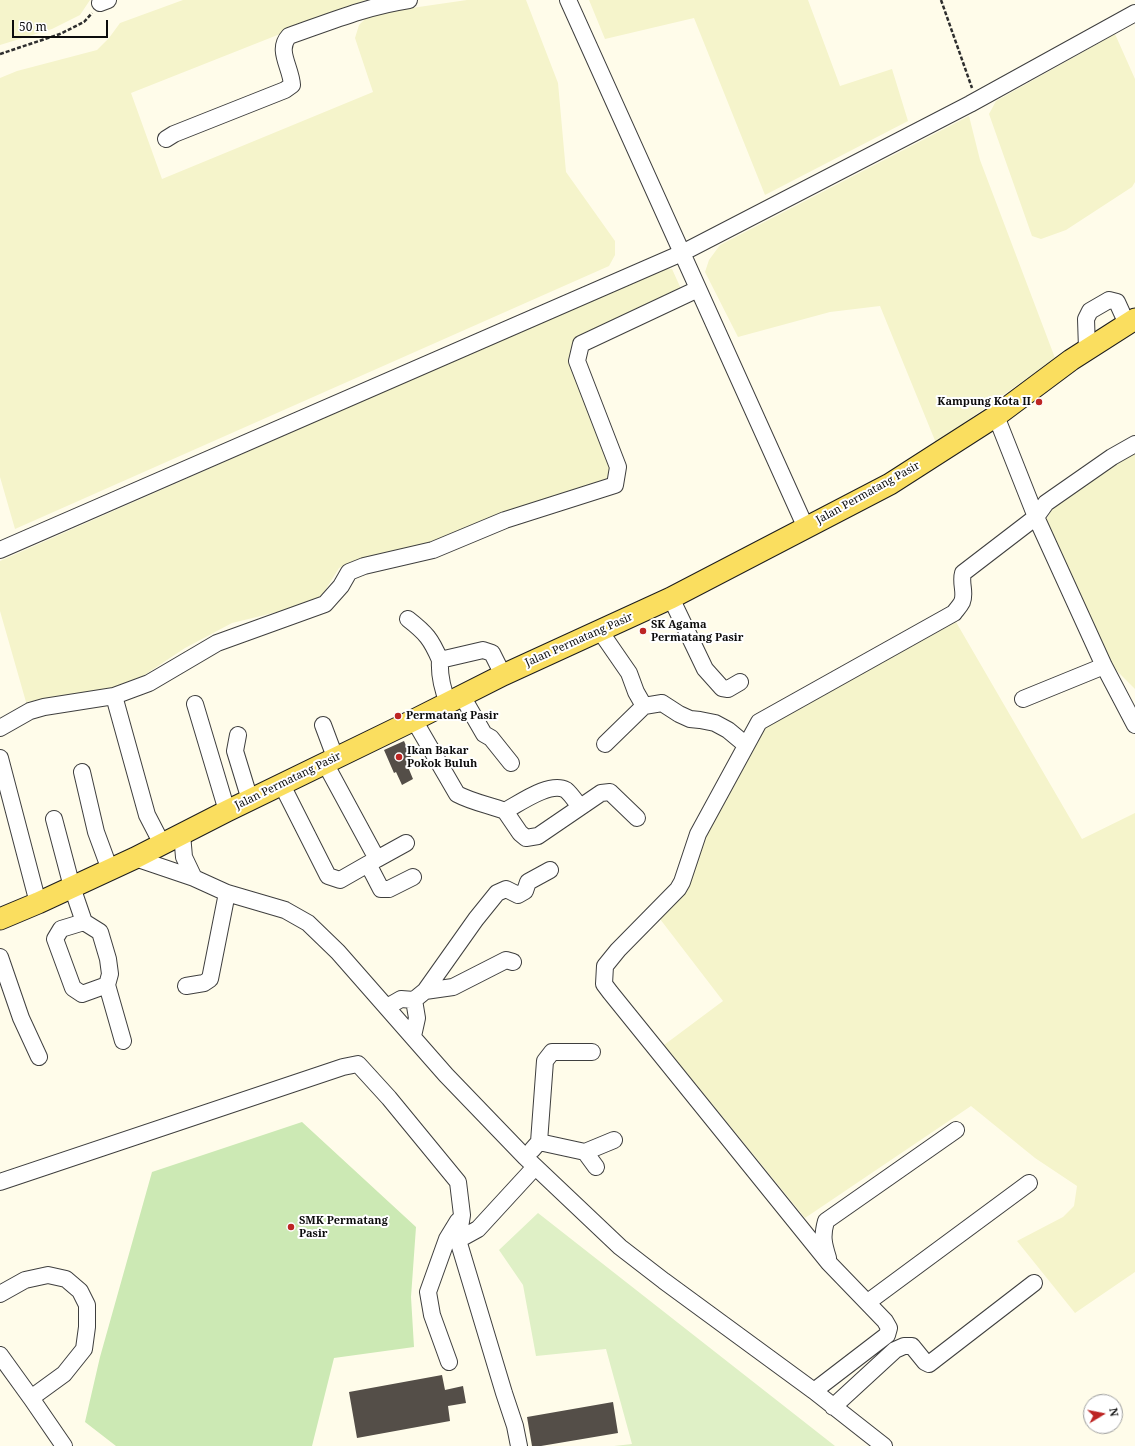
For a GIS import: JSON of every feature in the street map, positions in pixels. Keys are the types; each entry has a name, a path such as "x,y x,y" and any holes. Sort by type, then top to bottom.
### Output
{"main road":[{"name":"Jalan Permatang Pasir","path":"0,919 110,870 503,675 671,598 890,484 996,416 1071,360 1131,322"}],"street":[{"path":"166,139 174,134 285,90 292,85 292,77 283,50 284,41 289,36 347,15 390,3 409,0"},
{"path":"568,0 806,528"},
{"path":"0,550 682,253 970,104 1135,13"},
{"path":"0,728 30,711 44,707 114,696 149,683 217,643 325,604 341,586 349,572 359,568 433,550 505,520 615,485 618,467 577,360 582,344 698,289"},
{"path":"1087,349 1086,319 1090,312 1109,300 1117,302 1131,322"},
{"path":"996,416 1036,517 1104,666 1135,725"},
{"path":"814,1391 887,1335 889,1328 885,1321 868,1302 829,1263 604,984 605,966 618,950 678,890 698,834 759,722 954,612 962,602 964,595 961,578 963,573 1036,517 1046,503 1112,457 1135,444"},
{"path":"671,598 705,669 722,688 728,689 740,682"},
{"path":"408,619 424,631 434,646 440,660 439,671 442,689 455,699 484,734 491,738 511,763"},
{"path":"600,631 629,673 636,692 644,706"},
{"path":"440,660 483,650 492,654 503,675"},
{"path":"1023,699 1104,666"},
{"path":"114,696 147,815 162,844"},
{"path":"605,744 644,706 662,703 690,719 715,724 728,730 746,745"},
{"path":"195,704 227,811"},
{"path":"414,720 457,794 469,801 482,803 505,811 520,833 526,838 538,836 601,793 610,792 637,818"},
{"path":"323,725 330,760 373,862 381,889 390,889 412,877"},
{"path":"238,735 235,751 250,800"},
{"path":"0,758 38,903"},
{"path":"82,772 96,832 110,870"},
{"path":"282,785 328,876 340,880 406,843"},
{"path":"505,811 546,790 558,787 567,791 580,807"},
{"path":"54,819 72,887 84,922 100,932 108,959 110,974 107,985 123,1041"},
{"path":"182,834 184,857 194,878"},
{"path":"135,858 194,878 227,893 285,910 308,923 338,952 446,1074 530,1162 620,1247 664,1282 814,1391 884,1446"},
{"path":"413,1036 420,996 476,918 497,893 506,889 518,895 525,892 528,882 550,870"},
{"path":"186,986 204,983 210,979 227,893"},
{"path":"84,922 61,929 55,939 73,988 82,994 107,985"},
{"path":"0,957 21,1018 39,1057"},
{"path":"387,1007 401,999 453,988 506,960 513,962"},
{"path":"458,1240 478,1229 530,1162 539,1142 546,1061 552,1052 592,1052"},
{"path":"0,1182 343,1067 358,1064 389,1098 458,1182 462,1215 458,1240 515,1426 519,1446"},
{"path":"829,1263 824,1246 823,1234 826,1221 956,1130"},
{"path":"539,1142 585,1152 614,1140"},
{"path":"585,1152 596,1167"},
{"path":"868,1302 1029,1183"},
{"path":"449,1362 432,1315 428,1292 447,1239 462,1215"},
{"path":"0,1294 25,1280 48,1275 66,1279 80,1291 87,1305 87,1327 84,1349 64,1374 32,1398"},
{"path":"833,1407 896,1350 904,1346 912,1346 925,1362 929,1364 1034,1282"},
{"path":"0,1355 32,1398 64,1446"}],"path":[{"path":"941,0 976,100"},
{"path":"0,54 66,31 84,22 104,2"}],"green space":[{"path":"0,0 90,0 80,15 52,29 0,45"},
{"path":"183,0 366,0 131,93 162,179 373,92 355,38 359,25 366,18 391,11 467,0 526,0 558,83 566,172 615,241 615,255 609,266 15,529 0,477 0,78 17,71 97,50 109,38 120,23"},
{"path":"589,0 808,0 840,86 892,69 908,121 765,195 694,18 605,39"},
{"path":"1115,34 1135,79 1135,182 1132,187 1066,230 1041,239 1032,236 989,114 996,101"},
{"path":"969,116 980,160 1055,358 936,443 880,306 830,312 738,337 705,272 709,260 720,245"},
{"path":"662,269 672,269 682,291 579,338 571,348 572,364 610,465 609,478 593,486 430,544 360,559 339,568 321,597 306,605 232,623 185,648 140,678 113,689 26,702 0,611 0,561"},
{"path":"1135,453 1135,689 1114,668 1046,520 1054,505 1117,463"},
{"path":"956,622 1082,839 1135,813 1135,1272 1075,1313 1017,1241 1063,1217 1074,1206 1077,1186 1035,1158 971,1106 805,1218 664,1045 723,1001 660,919 686,893 706,837 762,728"},
{"path":"302,1122 416,1227 411,1297 414,1347 334,1358 312,1446 116,1446 85,1422 100,1357 152,1172"},
{"path":"538,1213 835,1446 614,1446 632,1444 606,1349 536,1356 523,1285 499,1250"}],"building":[{"name":"Ikan Bakar Pokok Buluh","path":"404,741 414,764 408,767 413,779 402,785 396,772 394,773 384,750"},
{"path":"442,1375 445,1390 463,1386 466,1403 448,1406 450,1421 357,1438 349,1392"},
{"path":"613,1402 618,1433 541,1446 532,1446 527,1417"}],"place":[{"name":"Kampung Kota II","path":"1039,402"},
{"name":"SK Agama Permatang Pasir","path":"643,631"},
{"name":"Permatang Pasir","path":"398,716"},
{"name":"Ikan Bakar Pokok Buluh","path":"399,757"},
{"name":"SMK Permatang Pasir","path":"291,1227"}]}
